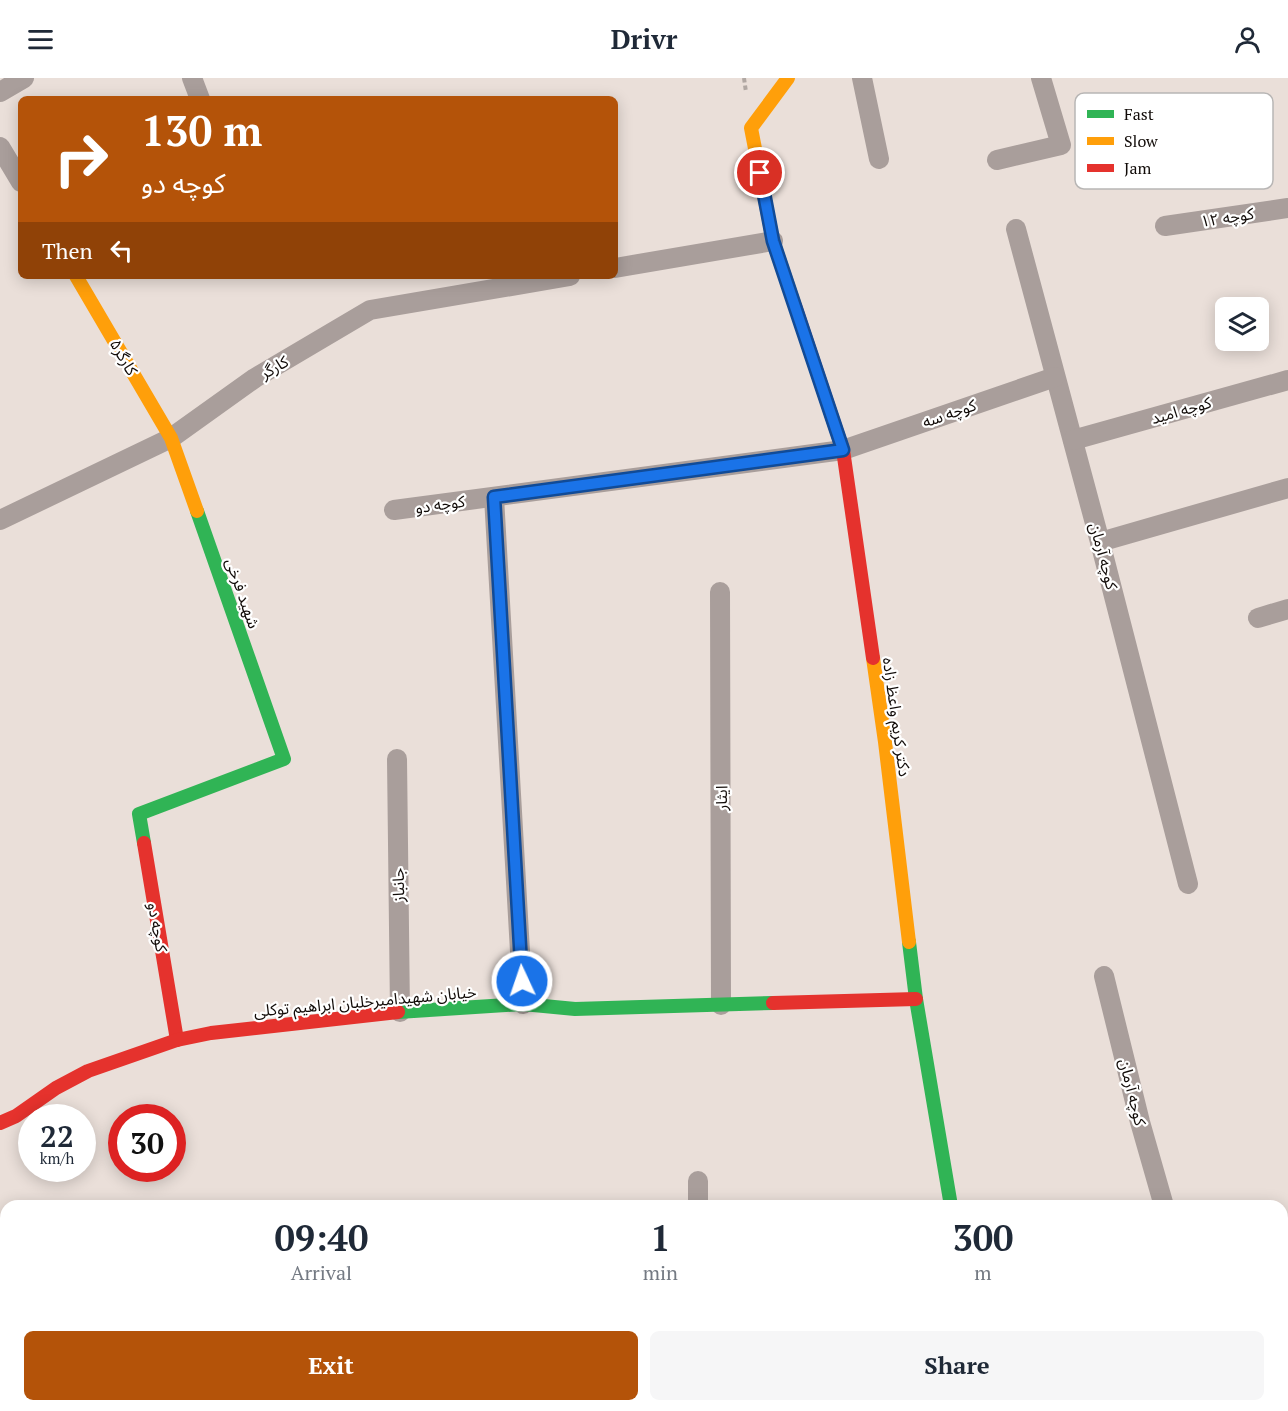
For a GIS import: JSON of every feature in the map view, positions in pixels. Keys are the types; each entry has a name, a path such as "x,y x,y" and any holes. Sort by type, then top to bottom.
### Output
{"street":[{"path":"0,92 24,78"},
{"path":"192,78 199,96"},
{"name":"دکتر کریم واعظ زاده","path":"788,78 751,128 773,241 843,450 885,742 916,999 950,1200"},
{"path":"862,78 879,159"},
{"path":"997,160 1061,145 1041,78"},
{"path":"0,147 18,177"},
{"name":"کوچه ۱۲","path":"1165,226 1288,208"},
{"name":"کوچه آرمان","path":"1016,229 1101,542 1188,884"},
{"path":"618,267 773,241"},
{"name":"کارگر۵","path":"78,279 171,438"},
{"name":"کارگر","path":"0,520 171,438 255,378 370,310 552,279"},
{"name":"کوچه سه","path":"843,450 1055,376"},
{"name":"کوچه امید","path":"1073,440 1288,380"},
{"name":"شهید فرخی","path":"139,814 284,759 171,438"},
{"name":"کوچه دو","path":"394,510 843,450"},
{"path":"1101,542 1288,488"},
{"path":"494,497 523,1004"},
{"name":"ایثار","path":"720,592 721,1005"},
{"path":"1258,618 1288,609"},
{"name":"جانباز","path":"396,759 400,1012"},
{"name":"کوچه دو","path":"139,814 177,1040"},
{"name":"کوچه آرمان","path":"1104,976 1140,1122 1162,1200"},
{"name":"خیابان شهیدامیرخلبان ابراهیم توکلی","path":"8,1120 56,1088 88,1071 177,1040 211,1033 400,1012 523,1004 575,1009 916,999"},
{"path":"0,1140 8,1120"},
{"path":"698,1181 698,1200"}],"traffic: fast":[{"path":"144,843 139,814 284,759 197,511"},
{"path":"909,942 916,999 950,1200"},
{"path":"398,1012 523,1004 575,1009 773,1003"}],"traffic: slow":[{"path":"788,78 751,128 773,241 795,306"},
{"path":"78,279 171,438 197,511"},
{"path":"873,658 909,942"}],"traffic: jam":[{"path":"795,306 843,450 873,658"},
{"path":"144,843 177,1040"},
{"path":"773,1003 916,999"},
{"path":"0,1123 16,1116 56,1088 88,1071 177,1040 211,1033 398,1012"}],"route":[{"path":"522,981 494,497 843,450 773,241 760,173"}]}
